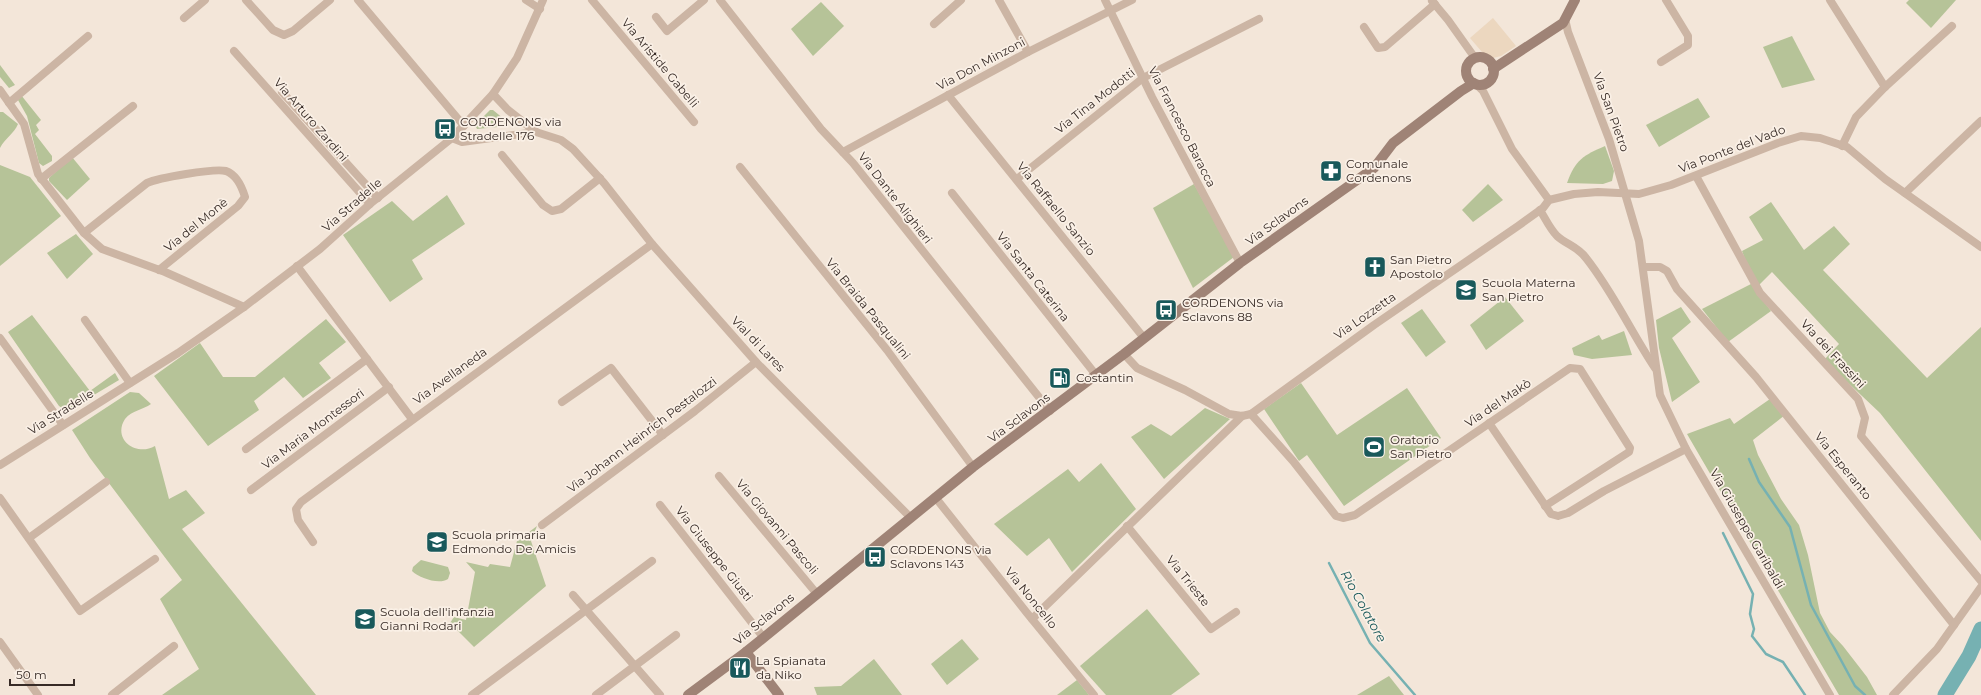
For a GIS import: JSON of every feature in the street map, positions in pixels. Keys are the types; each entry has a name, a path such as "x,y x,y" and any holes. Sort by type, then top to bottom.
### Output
{"street":[{"path":"184,18 205,0"},
{"path":"246,0 273,30 284,34 293,31 330,0"},
{"path":"358,0 464,126"},
{"path":"526,0 540,8"},
{"name":"Via Stradelle","path":"2,460 63,425 178,353 244,307 297,266 370,204 452,138 492,94 517,58 543,0"},
{"name":"Via Aristide Gabelli","path":"592,0 694,122"},
{"path":"656,17 667,30 704,0"},
{"name":"Via Dante Alighieri","path":"720,0 821,128 843,152 1050,411"},
{"path":"934,24 961,0"},
{"path":"999,0 1028,52"},
{"name":"Via Francesco Baracca","path":"1104,0 1198,186 1240,264"},
{"name":"Via Don Minzoni","path":"843,152 1028,52 1132,0"},
{"path":"1491,65 1504,60 1563,23 1575,0"},
{"path":"1661,62 1688,45 1688,36 1666,0"},
{"path":"1830,0 1885,87"},
{"path":"1364,27 1378,48 1385,47 1433,2 1475,58 1480,57 1491,65 1492,78 1488,82 1484,84 1472,82"},
{"name":"Via Tina Modotti","path":"1017,179 1143,78 1259,19"},
{"name":"Via San Pietro","path":"1565,19 1571,40 1618,164 1624,194 1639,241 1644,267"},
{"path":"1842,146 1856,117 1885,87 1952,26"},
{"path":"1550,32 1564,34 1571,40"},
{"path":"9,102 88,36"},
{"name":"Via Arturo Zardini","path":"234,51 370,204"},
{"name":"Via Sclavons","path":"688,695 746,652 973,467 1050,411 1240,264 1374,168 1393,143 1472,82 1467,67 1475,58"},
{"path":"1472,82 1483,91 1512,149 1549,200 1574,194 1598,192 1624,194"},
{"name":"Via del Monè","path":"0,90 24,124 38,174 84,233 102,249 159,270 244,307"},
{"name":"Via Arturo Zardini","path":"282,92 378,198"},
{"name":"Vial di Lares","path":"492,94 508,110 536,132 561,140 573,149 600,178 652,244 756,362 910,517"},
{"name":"Via Raffaello Sanzio","path":"948,95 1144,338"},
{"path":"41,179 133,106"},
{"path":"1905,193 1981,121"},
{"name":"Vial di Lares","path":"452,138 462,142 536,132"},
{"name":"Via Ponte del Vado","path":"1624,194 1639,194 1671,186 1778,142 1801,136 1820,138 1847,147 1905,193 1981,247"},
{"path":"502,155 543,205 552,211 561,209 600,178"},
{"name":"Via Braida Pasqualini","path":"740,167 887,350 973,467"},
{"name":"Via del Monè","path":"84,233 147,183 156,179 214,171 226,171 236,178 242,187 245,198 238,206 159,270"},
{"name":"Via dei Frassini","path":"1696,176 1760,293 1858,399 1865,418 1861,436 1981,581"},
{"name":"Via Santa Caterina","path":"952,193 1096,376"},
{"name":"Via Lozzetta","path":"1124,354 1137,368 1185,390 1229,414 1242,416 1251,414 1380,320 1540,210 1549,200"},
{"name":"Via Giuseppe Garibaldi","path":"1540,210 1557,235 1575,246 1586,258 1617,304 1633,335 1656,371"},
{"name":"Via Avellaneda","path":"313,542 298,520 296,509 301,502 652,244"},
{"path":"297,266 412,419"},
{"name":"Via Giuseppe Garibaldi","path":"1644,267 1660,395 1686,449 1830,695"},
{"name":"Via Esperanto","path":"1644,267 1660,267 1666,271 1685,299 1756,377 1954,625"},
{"path":"85,320 130,383"},
{"path":"0,338 63,425"},
{"name":"Via Maria Montessori","path":"246,449 367,359"},
{"name":"Via Johann Heinrich Pestalozzi","path":"542,525 663,435 756,362"},
{"path":"562,402 611,368 663,435"},
{"name":"Via del Makò","path":"1251,414 1293,461 1336,516 1343,518 1355,515 1570,368 1580,369 1630,448 1629,452 1545,506"},
{"name":"Via Maria Montessori","path":"251,490 389,387"},
{"path":"1032,619 1242,416"},
{"path":"1489,423 1545,506 1554,516 1568,513 1604,491 1686,449"},
{"name":"Via Giovanni Pascoli","path":"719,476 816,594"},
{"path":"29,538 106,482"},
{"name":"Via Noncello","path":"935,497 1094,695"},
{"path":"0,498 80,611 155,559"},
{"name":"Via Giuseppe Giusti","path":"660,505 763,637"},
{"name":"Via Trieste","path":"1127,526 1211,629 1236,612"},
{"path":"472,695 585,609 652,561"},
{"path":"1893,695 1937,649 1981,587"},
{"path":"573,595 660,695"},
{"path":"596,695 676,635"},
{"path":"0,642 38,695"},
{"path":"112,695 174,646"},
{"path":"746,652 779,695"}],"green space":[{"path":"1909,0 1956,0 1931,28 1906,3"},
{"path":"821,2 844,26 813,56 791,29"},
{"path":"1792,36 1815,80 1782,88 1763,47"},
{"path":"0,65 15,85 9,88 0,77"},
{"path":"21,95 41,120 36,125 39,130 35,134 52,156 52,161 43,166 39,163 27,116 18,100"},
{"path":"1698,98 1710,117 1659,147 1646,125"},
{"path":"490,110 493,110 510,124 508,126 477,129 475,125"},
{"path":"0,112 3,112 18,124 0,148"},
{"path":"1605,146 1614,171 1612,181 1603,184 1567,183 1573,169 1581,159 1591,152"},
{"path":"72,157 90,179 67,200 49,181 49,178"},
{"path":"0,165 30,177 61,216 0,266"},
{"path":"1194,184 1234,257 1193,288 1153,208"},
{"path":"1488,184 1503,200 1473,222 1462,210"},
{"path":"447,195 465,224 412,260 423,279 390,302 343,235 392,201 413,221"},
{"path":"1771,202 1804,250 1834,226 1850,244 1823,270 1927,378 1981,327 1981,541 1880,413 1824,360 1839,344 1772,272 1759,285 1749,270 1742,251 1763,240 1749,217"},
{"path":"76,234 93,254 67,279 47,253"},
{"path":"1751,284 1771,311 1728,342 1702,309"},
{"path":"1505,297 1524,321 1486,350 1470,325"},
{"path":"1681,307 1691,322 1672,338 1700,382 1672,402 1659,348 1656,320"},
{"path":"1422,309 1446,342 1426,357 1401,323"},
{"path":"32,315 90,391 115,373 119,380 67,411 59,406 8,332"},
{"path":"326,319 346,342 319,363 331,378 303,398 284,377 254,401 259,410 208,446 154,376 200,343 223,377 255,377"},
{"path":"1624,331 1632,355 1592,359 1574,355 1572,348 1599,335 1602,340"},
{"name":"Oratorio San Pietro","path":"1301,383 1337,435 1407,388 1441,438 1344,506 1307,455 1299,461 1264,409"},
{"path":"130,392 139,393 151,404 134,412 125,419 122,426 124,439 134,448 148,449 155,446 169,499 186,490 205,513 182,529 316,695 162,695 199,669 160,599 182,580 90,458 72,430"},
{"path":"1770,399 1785,415 1753,440 1758,455 1781,499 1799,525 1808,555 1820,613 1830,632 1867,677 1877,695 1839,695 1687,434 1730,418 1734,424"},
{"path":"1205,408 1230,419 1164,479 1131,437 1151,424 1171,436"},
{"path":"1101,463 1136,509 1072,572 1049,538 1027,556 994,524 1068,469 1079,482"},
{"path":"537,526 531,541 546,586 474,647 450,623 454,617 466,620 475,572 466,562 488,567 490,564 510,567 517,541"},
{"path":"421,560 448,567 450,573 448,579 444,581 434,581 415,574 412,571 413,567"},
{"path":"1147,609 1200,674 1171,695 1106,695 1080,666"},
{"path":"962,639 979,659 947,685 931,664"},
{"path":"874,659 902,695 817,695 814,687 841,686"},
{"path":"1389,676 1404,695 1357,695"},
{"path":"1077,680 1089,695 1057,695"}],"shaded area":[{"path":"1493,18 1516,46 1501,56 1493,58 1482,52 1470,38"}],"waterway":[{"path":"1749,459 1759,482 1790,527 1811,605 1855,686 1865,695"},
{"path":"1723,533 1753,594 1750,614 1754,629 1752,636 1766,654 1783,662 1805,695"},
{"name":"Rio Colatore","path":"1329,563 1370,643 1415,695"},
{"path":"1945,695 1969,656 1981,629"}],"place":[{"name":"CORDENONS via Stradelle 176","path":"445,129"},
{"name":"Comunale Cordenons","path":"1331,171"},
{"name":"San Pietro Apostolo","path":"1375,267"},
{"name":"Scuola Materna San Pietro","path":"1466,290"},
{"name":"CORDENONS via Sclavons 88","path":"1166,310"},
{"name":"Costantin","path":"1060,378"},
{"name":"Oratorio San Pietro","path":"1374,447"},
{"name":"Scuola primaria Edmondo De Amicis","path":"437,542"},
{"name":"CORDENONS via Sclavons 143","path":"875,557"},
{"name":"Scuola dell'infanzia Gianni Rodari","path":"365,619"},
{"name":"La Spianata da Niko","path":"740,668"}]}
